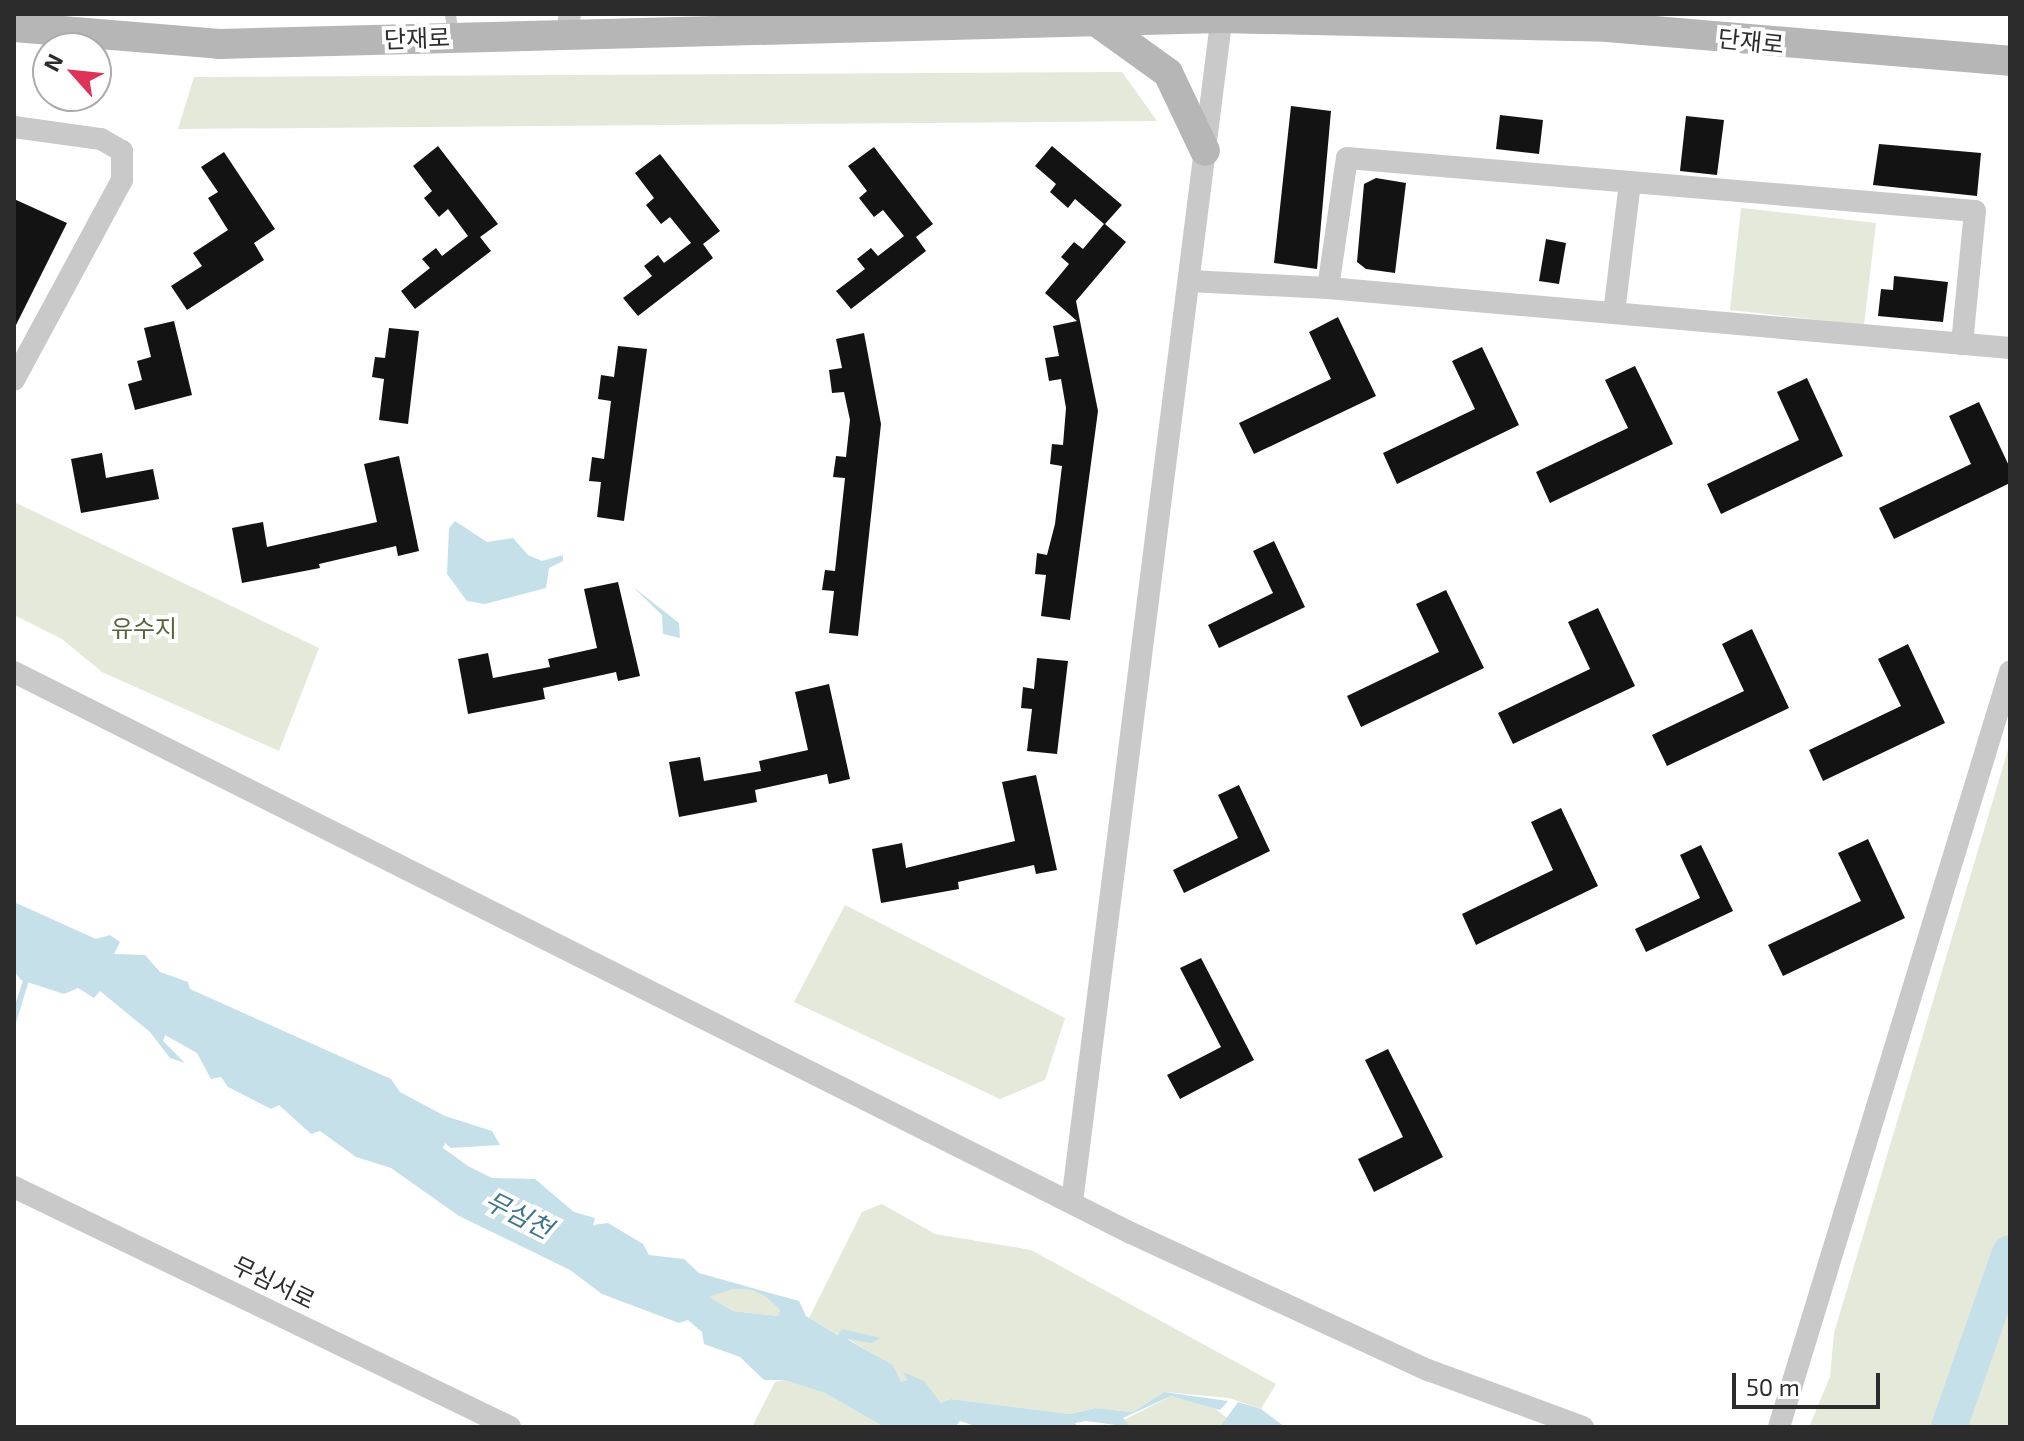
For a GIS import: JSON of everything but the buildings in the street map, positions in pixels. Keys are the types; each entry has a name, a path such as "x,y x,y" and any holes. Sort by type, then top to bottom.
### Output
{"street":[{"name":"단재로","path":"14,27 219,44 452,25 1097,22 1222,16 1323,17 1607,27 2010,61"},
{"path":"1072,1202 1222,16"},
{"path":"1097,22 1168,73 1205,151"},
{"path":"14,127 101,139 122,151 122,180 14,380"},
{"path":"1328,288 1347,158 1975,211 1962,344"},
{"path":"1614,313 1630,182"},
{"path":"1190,281 1328,288 2010,348"},
{"path":"14,672 1072,1202 1428,1370 1583,1427"},
{"path":"1779,1427 2009,685"},
{"name":"무심서로","path":"14,1187 510,1427"}],"green space":[{"path":"1122,72 1157,121 178,129 194,77"},
{"path":"1741,208 1876,223 1864,325 1730,310"},
{"name":"유수지","path":"14,502 319,648 279,751 102,672 62,639 14,615"},
{"path":"2010,743 2010,1236 1943,1427 1809,1427 1830,1377 1834,1333"},
{"path":"845,905 1065,1018 1045,1080 1000,1099 794,1002"},
{"path":"882,1204 935,1234 1031,1250 1276,1384 1261,1409 1229,1398 1164,1392 1133,1412 1094,1408 1070,1414 951,1399 941,1403 904,1373 907,1380 901,1382 892,1365 847,1338 874,1340 842,1329 839,1335 809,1318 862,1212"},
{"path":"2010,1275 2010,1427 1957,1427 1985,1342"},
{"path":"733,1289 752,1290 766,1297 780,1310 778,1316 733,1311 708,1297"},
{"path":"784,1380 825,1393 884,1427 752,1427 775,1382"},
{"path":"1171,1396 1211,1405 1228,1419 1220,1427 1131,1427 1124,1420"}],"water":[{"path":"455,521 487,542 513,538 528,555 542,561 563,555 563,561 549,568 546,588 485,604 467,601 447,574 449,528"},
{"path":"632,586 679,623 680,638 663,634 662,615"},
{"name":"무심천","path":"14,902 96,939 110,935 120,942 114,954 145,955 160,972 188,982 190,989 391,1079 400,1092 445,1116 492,1131 500,1145 451,1148 445,1143 443,1148 468,1166 492,1178 535,1179 574,1212 595,1218 593,1225 608,1223 643,1244 649,1255 684,1259 699,1273 799,1301 806,1316 838,1335 842,1329 881,1338 872,1343 847,1339 893,1365 901,1382 907,1380 903,1372 924,1381 941,1403 951,1399 1070,1414 1095,1408 1133,1412 1164,1392 1228,1401 1220,1410 1171,1396 1123,1418 1131,1427 1086,1421 1075,1423 1078,1427 978,1427 960,1421 955,1427 884,1427 825,1393 784,1380 764,1380 740,1357 704,1344 702,1332 688,1320 679,1323 602,1294 570,1270 459,1216 391,1168 356,1157 320,1131 311,1134 279,1105 271,1109 228,1087 221,1077 211,1079 197,1053 165,1035 163,1041 185,1063 170,1058 150,1032 100,991 94,998 78,988 64,994 21,980 14,971","holes":["733,1289 752,1290 766,1297 780,1310 778,1316 733,1311 709,1297"]},
{"path":"1238,1402 1261,1409 1285,1427 1220,1427"}],"waterway":[{"path":"14,1019 27,977"},
{"path":"1949,1427 2010,1253"}]}
